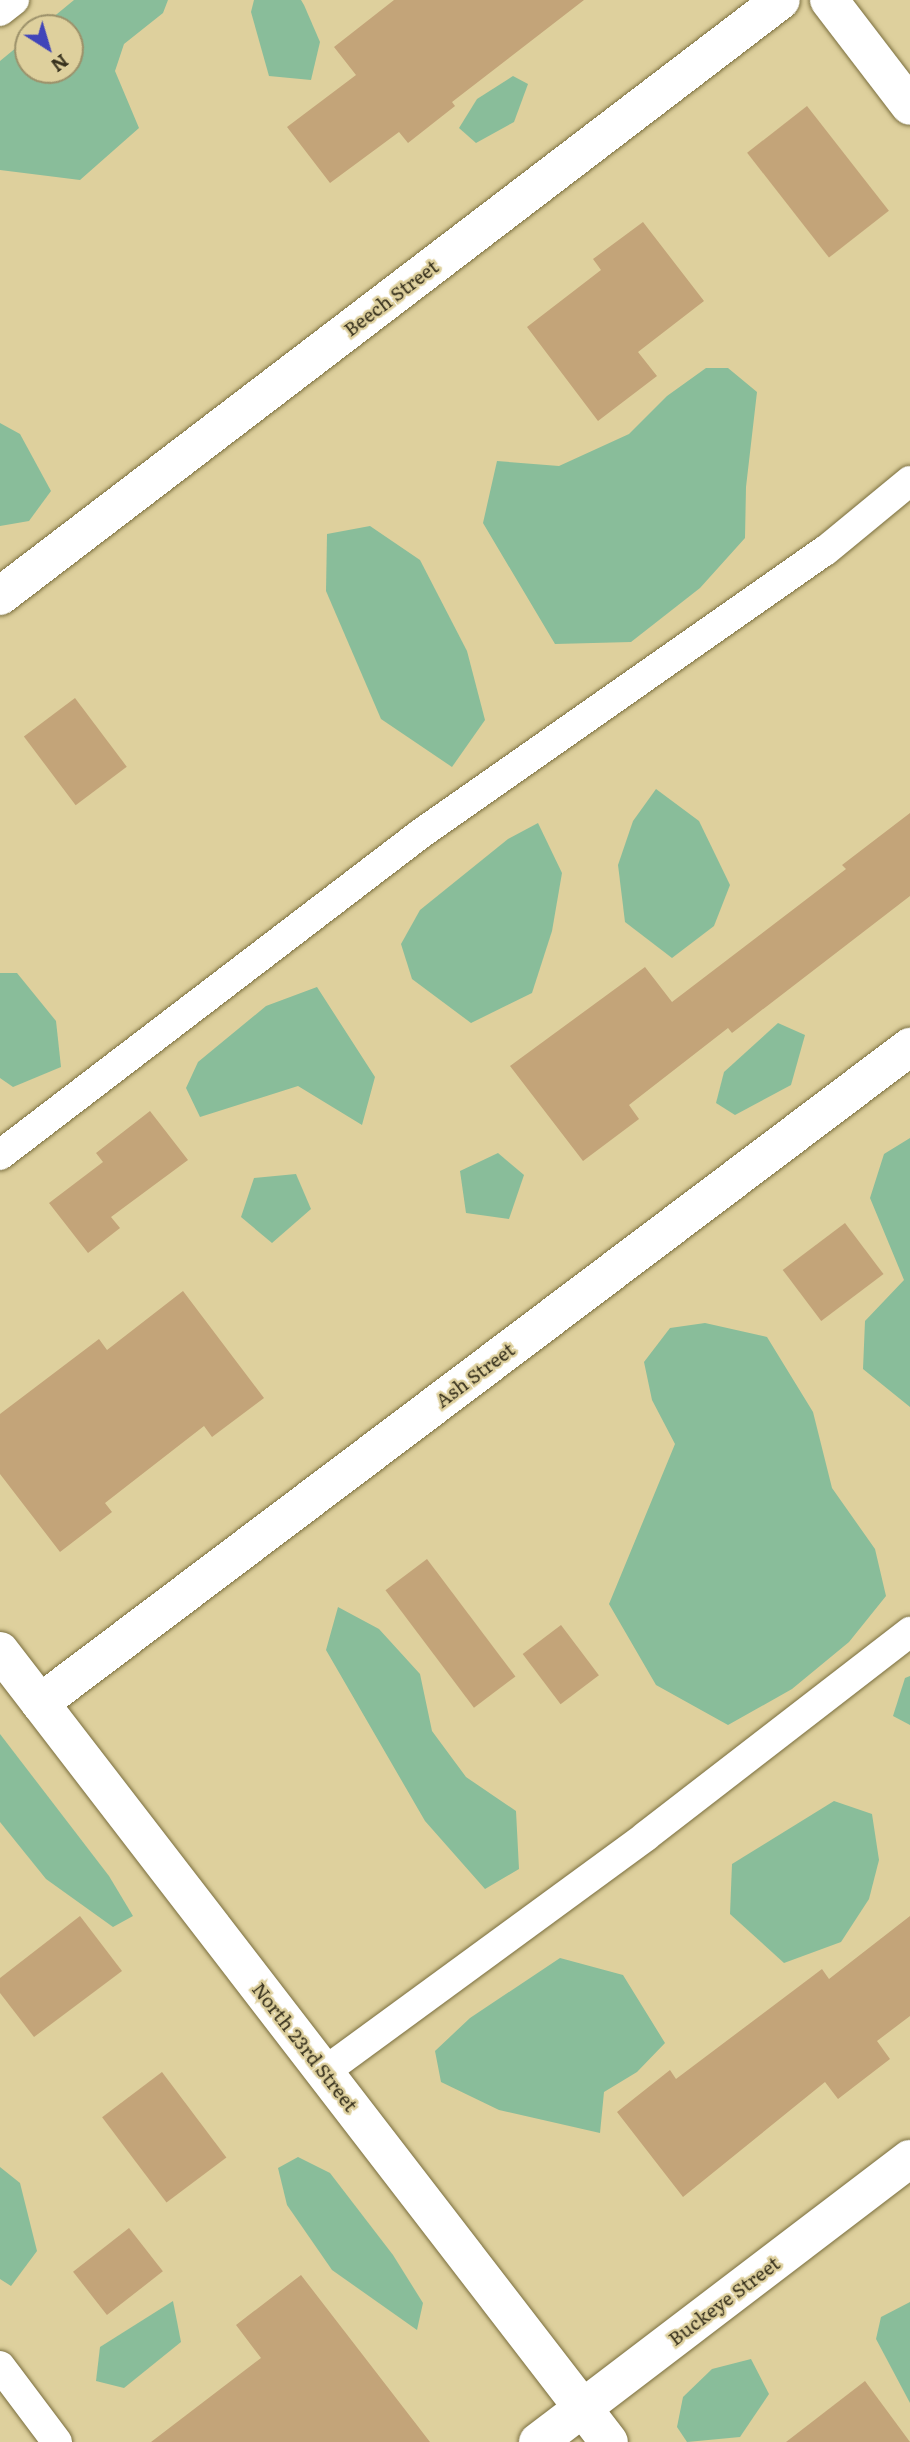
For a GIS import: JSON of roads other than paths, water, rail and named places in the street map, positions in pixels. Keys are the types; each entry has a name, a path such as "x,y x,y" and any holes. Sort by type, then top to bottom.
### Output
{"street":[{"name":"Beech Street","path":"0,596 781,0"},
{"path":"829,0 910,106"},
{"name":"Ash Street","path":"40,1703 910,1047"},
{"name":"North 23rd Street","path":"0,1651 609,2442"},
{"name":"Buckeye Street","path":"538,2442 910,2159"}],"lane":[{"path":"0,11 14,0"},
{"path":"0,1155 423,832 825,551 910,481"},
{"path":"324,2072 646,1836 910,1632"},
{"path":"0,2366 57,2442"}]}
